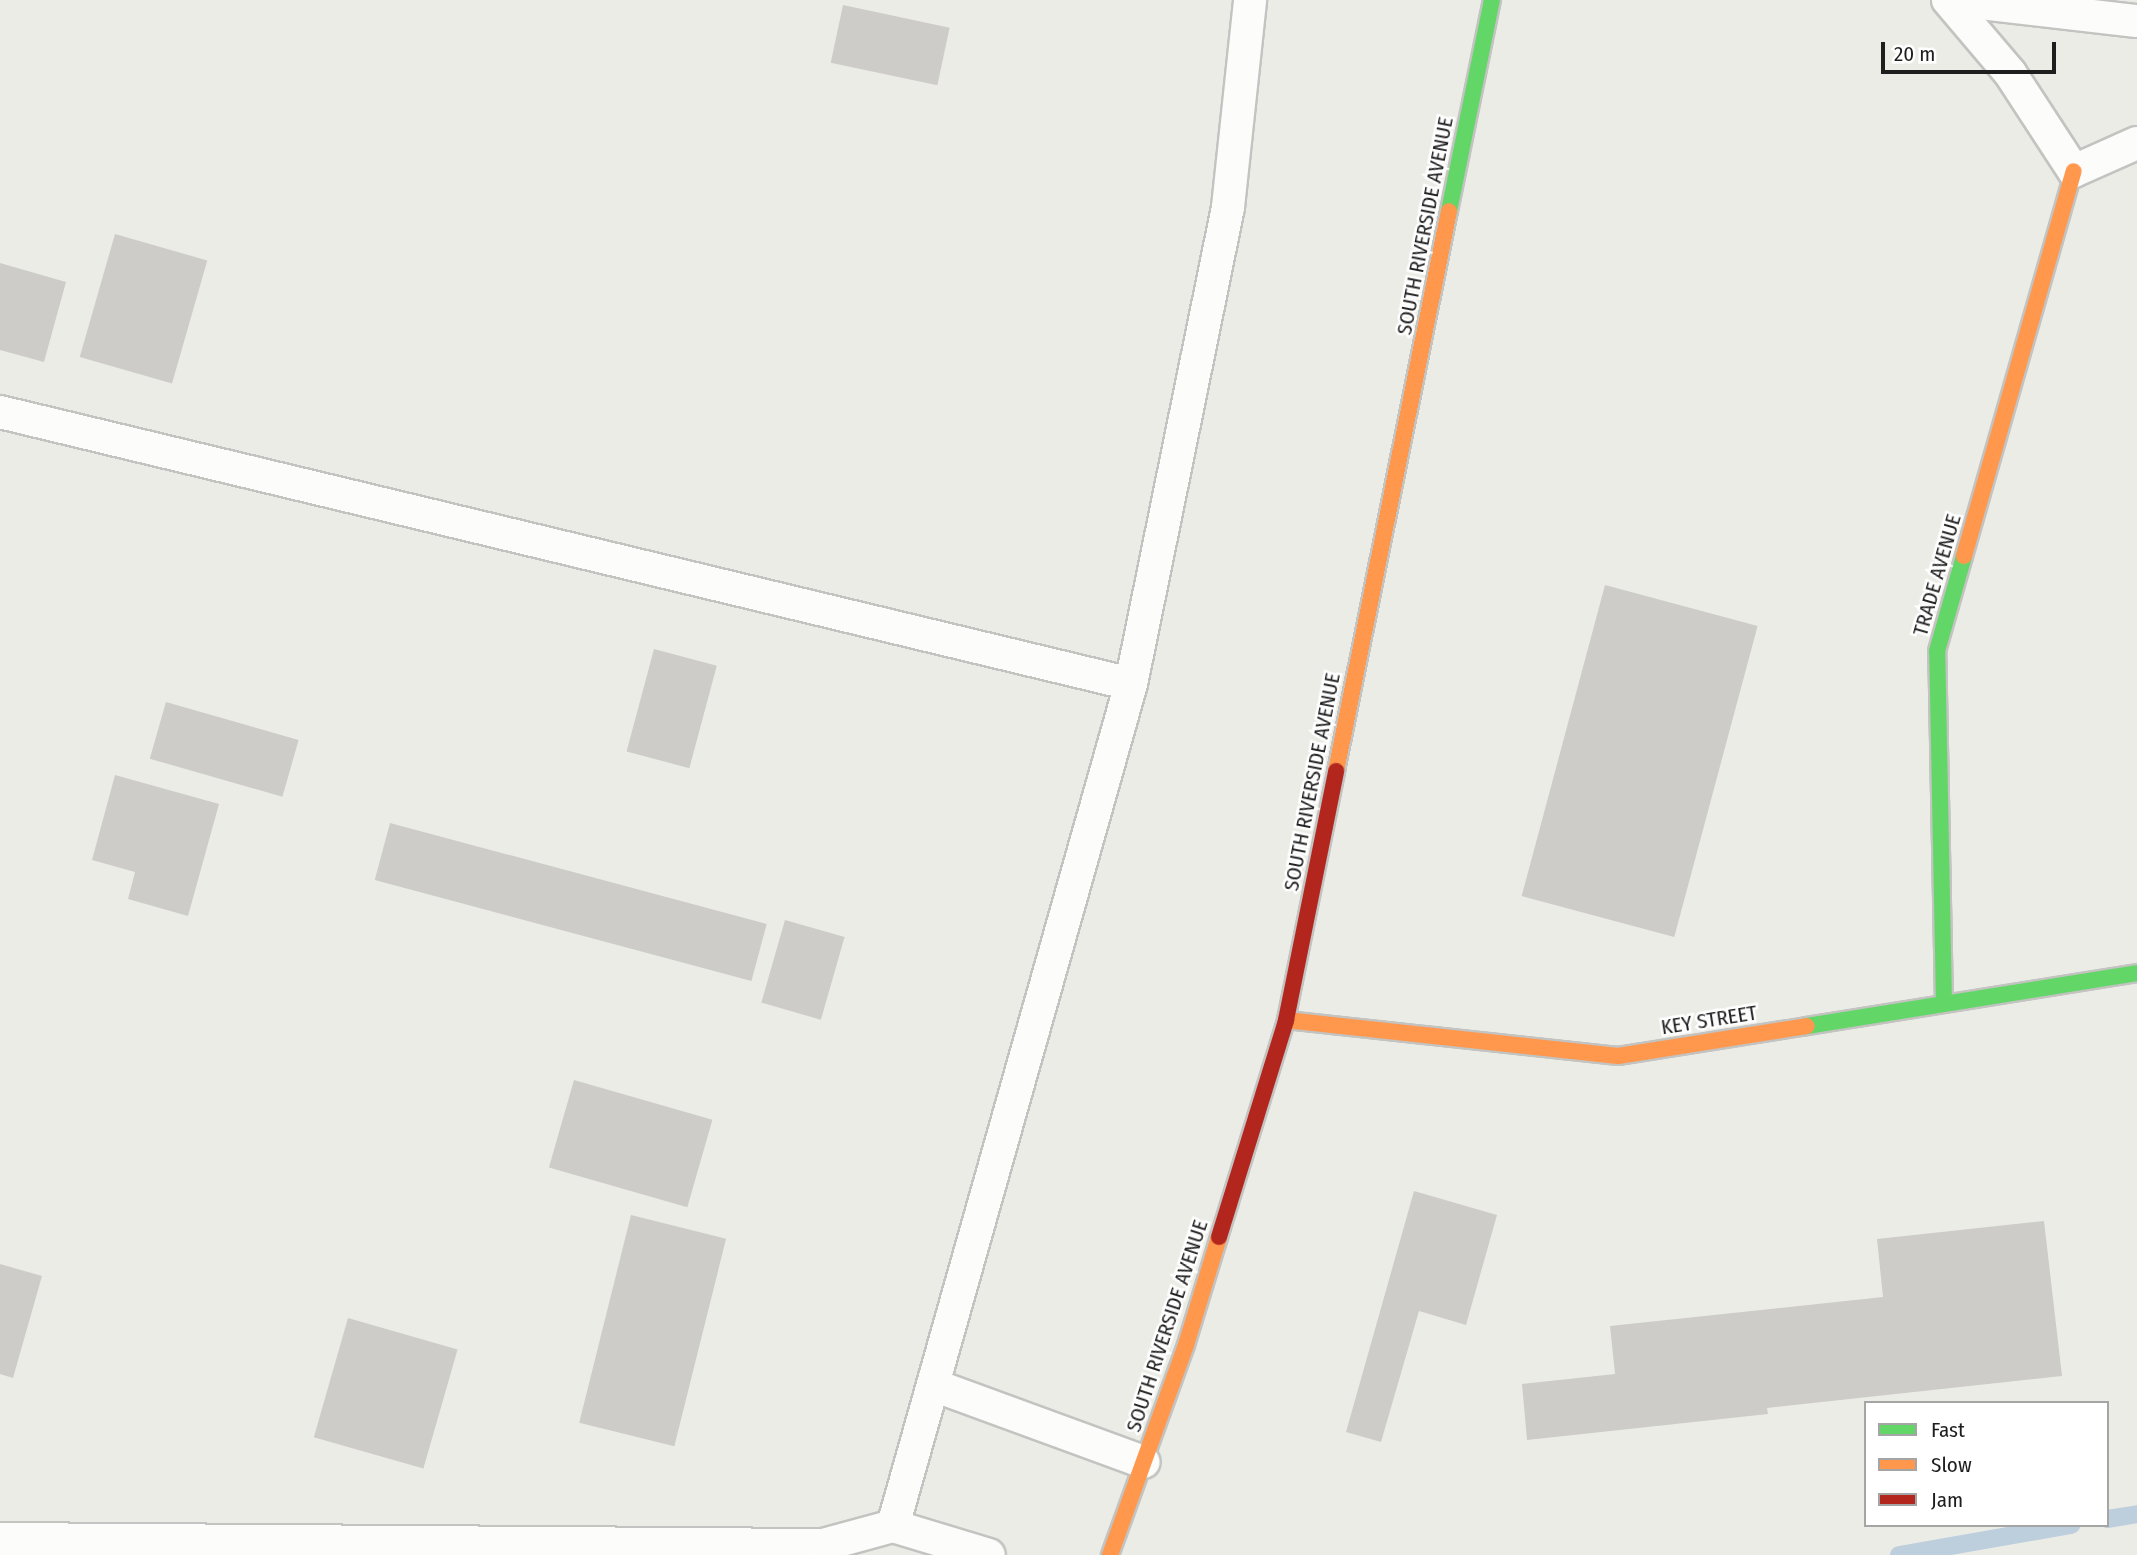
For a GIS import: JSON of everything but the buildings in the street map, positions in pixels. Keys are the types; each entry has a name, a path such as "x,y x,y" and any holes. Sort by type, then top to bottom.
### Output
{"street":[{"name":"SOUTH RIVERSIDE AVENUE","path":"1110,1555 1186,1345 1286,1020 1492,0"},
{"name":"TRADE AVENUE","path":"1944,1004 1937,651 2074,171"},
{"name":"KEY STREET","path":"1286,1020 1618,1055 2137,973"}],"lane":[{"path":"893,1526 936,1386 1131,684 1228,207 1251,0"},
{"path":"1948,0 2010,73 2074,171 2137,143"},
{"path":"1955,0 2137,21"},
{"path":"0,412 1131,684"},
{"path":"936,1386 1144,1462"},
{"path":"0,1539 823,1545 893,1526 989,1555"}],"waterway":[{"path":"2109,1519 2137,1514"},
{"path":"1899,1555 2060,1527"}],"traffic: fast":[{"path":"1449,211 1492,0"},
{"path":"1944,1004 1937,651 1964,556"},
{"path":"1807,1026 2137,973"}],"traffic: slow":[{"path":"1964,556 2074,171"},
{"path":"1336,771 1449,211"},
{"path":"1286,1020 1618,1056 1807,1026"},
{"path":"1110,1555 1186,1345 1219,1237"}],"traffic: jam":[{"path":"1219,1237 1286,1020 1336,771"}]}
